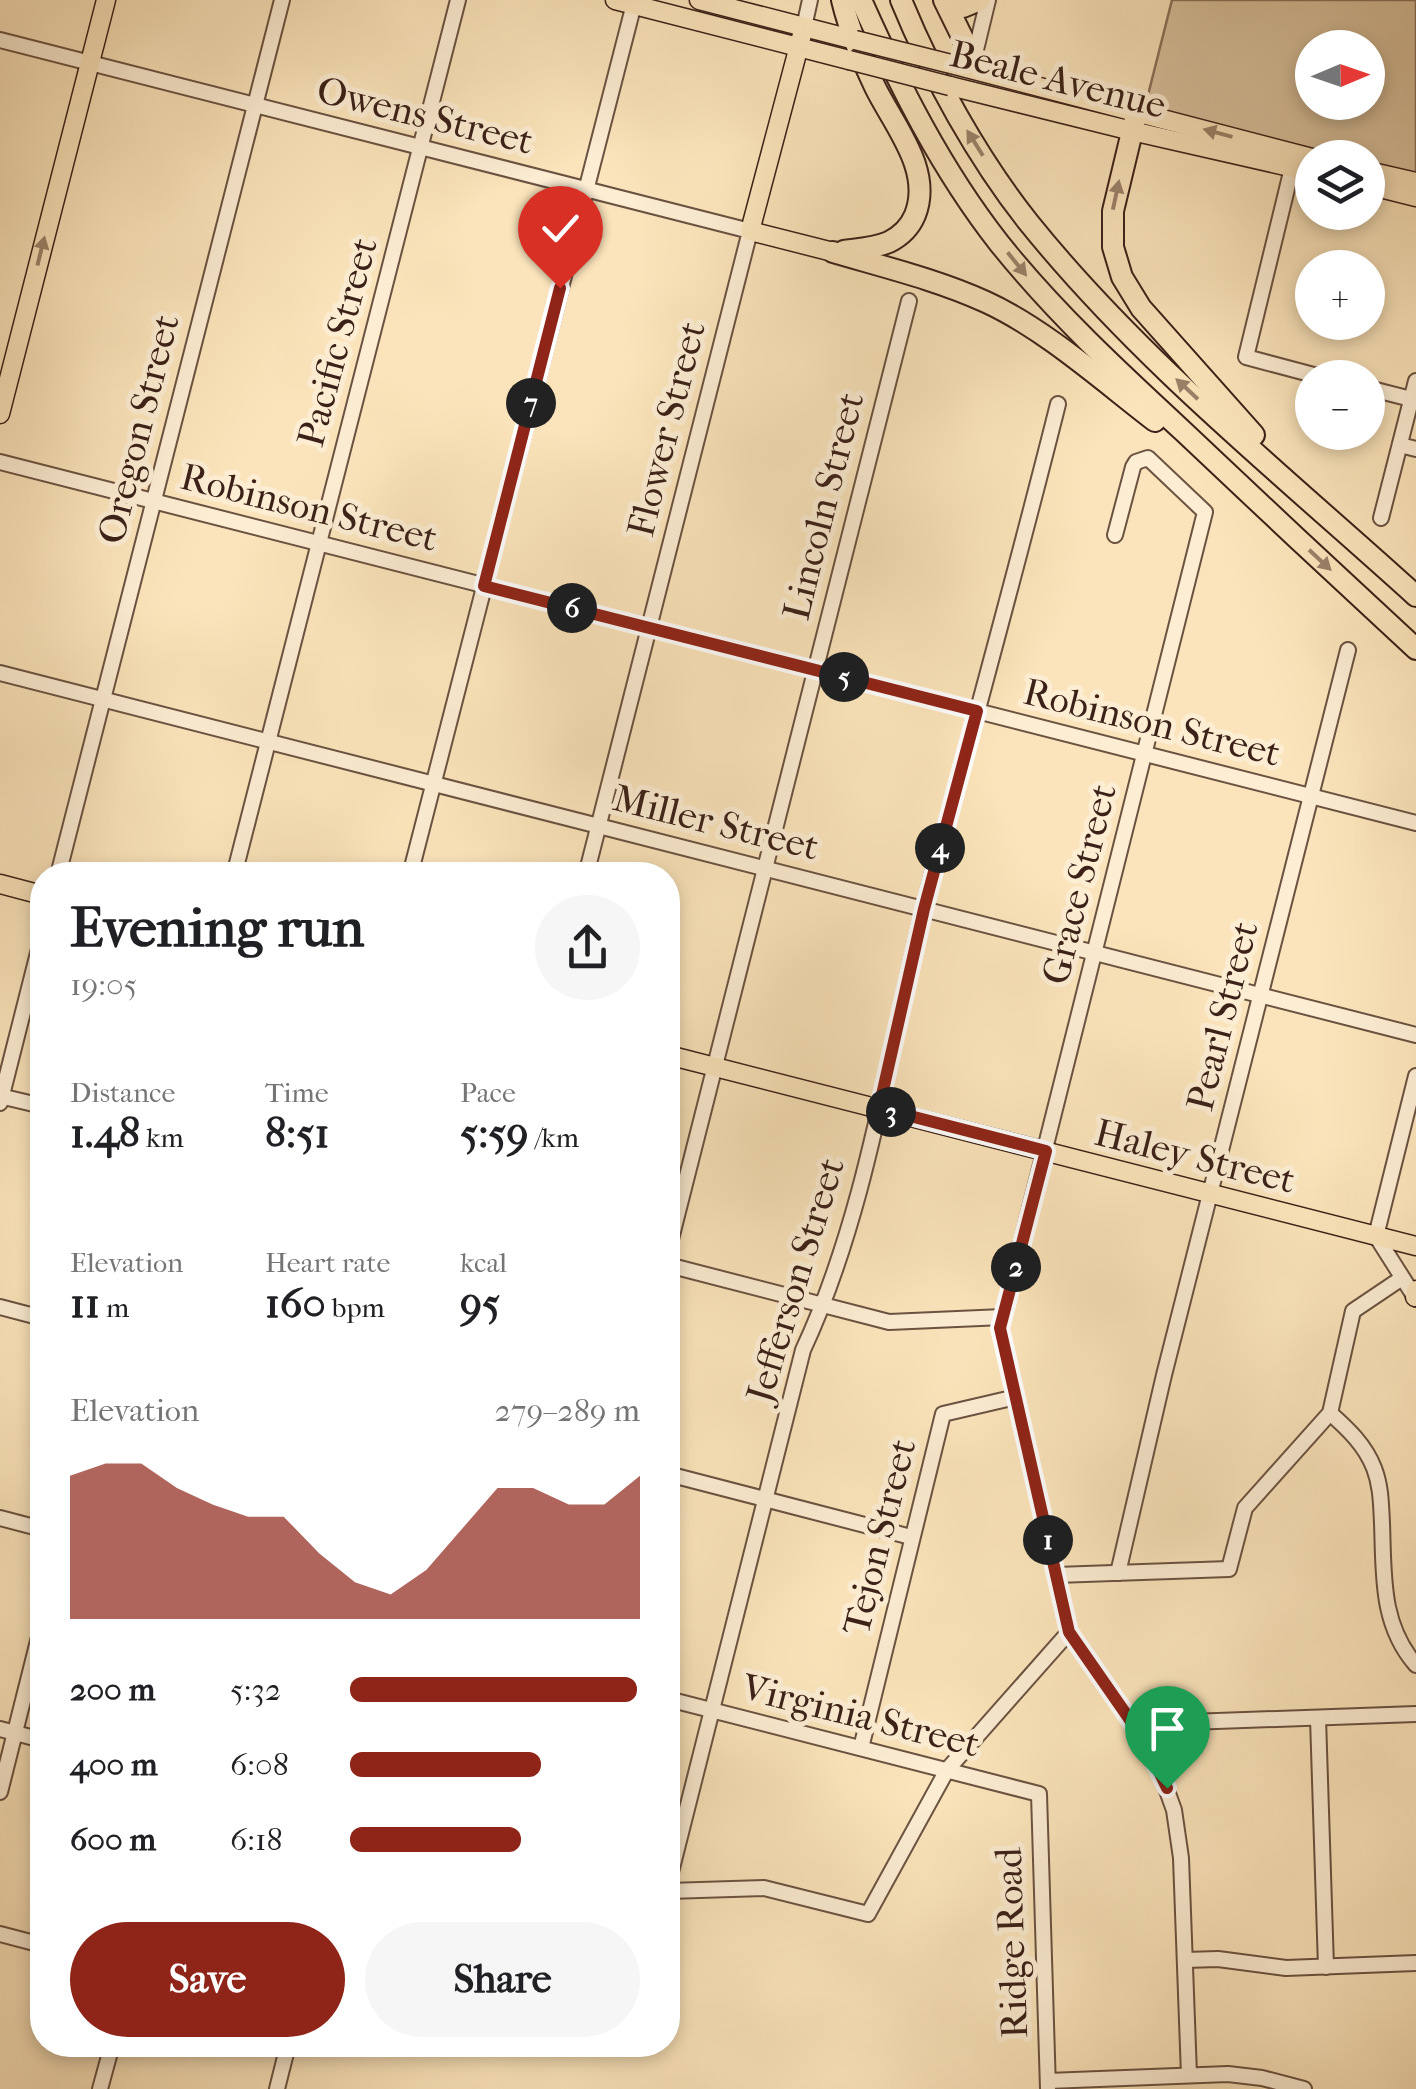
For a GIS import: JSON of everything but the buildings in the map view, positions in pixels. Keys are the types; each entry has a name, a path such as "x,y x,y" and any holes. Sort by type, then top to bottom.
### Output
{"highway":[{"path":"833,252 872,247 902,234 912,222 921,196 916,165 874,86 842,0"},
{"path":"861,0 906,99 944,163 997,239 1048,300 1416,650"},
{"path":"901,0 949,102 1027,220 1077,280 1137,342 1416,596"},
{"path":"945,0 963,6 980,0"},
{"path":"945,0 967,64"},
{"path":"1135,121 1112,211 1113,246 1122,277 1142,308 1311,500"},
{"path":"833,252 988,302 1094,375 1248,494"}],"main road":[{"path":"0,414 106,0"},
{"name":"Beale Avenue","path":"700,0 967,64 1135,121"},
{"name":"Beale Avenue","path":"628,2 959,88 1135,121 1295,159"},
{"name":"Flower Street","path":"750,230 804,27"},
{"path":"959,88 967,64"},
{"path":"1385,175 1416,182"},
{"path":"1385,189 1416,197"},
{"name":"Owens Street","path":"750,230 833,252"},
{"path":"0,884 30,892"},
{"name":"Haley Street","path":"680,1057 1416,1246"},
{"path":"1409,1284 1415,1298"}],"street":[{"name":"Oregon Street","path":"61,862 282,0"},
{"name":"Pacific Street","path":"237,862 458,0"},
{"name":"Flower Street","path":"804,27 810,0"},
{"path":"967,64 988,0"},
{"path":"413,862 585,189 628,2"},
{"name":"Owens Street","path":"0,40 750,230"},
{"path":"1295,178 1246,357 1295,370"},
{"name":"Flower Street","path":"589,862 750,230"},
{"name":"Lincoln Street","path":"680,1203 908,301"},
{"path":"1381,518 1416,381"},
{"path":"1385,393 1411,400"},
{"name":"Jefferson Street","path":"680,1839 803,1350 824,1304 879,1108 924,909 1058,404"},
{"path":"1400,445 1416,449"},
{"name":"Grace Street","path":"1003,1318 1205,512 1148,458 1143,458 1133,468 1115,535"},
{"name":"Robinson Street","path":"0,462 1416,823"},
{"name":"Pearl Street","path":"1118,1573 1164,1375 1348,650"},
{"name":"Miller Street","path":"0,673 1416,1034"},
{"path":"30,984 1,1098 30,1104"},
{"path":"1056,1575 1229,1569 1245,1508 1330,1413 1353,1311 1409,1284 1376,1236 1416,1076"},
{"path":"680,1268 888,1322 1003,1318 1000,1328 1069,1632 1134,1724 1162,1776 1178,1832 1189,2076"},
{"path":"0,1307 30,1315"},
{"name":"Tejon Street","path":"861,1748 943,1414 1016,1397"},
{"path":"1330,1413 1362,1445 1376,1472 1382,1503 1388,1614 1416,1665"},
{"path":"680,1477 911,1537"},
{"path":"0,1518 30,1526"},
{"path":"680,1888 764,1888 868,1914 947,1770 1069,1632"},
{"path":"0,1792 7,1731 30,1661"},
{"name":"Virginia Street","path":"680,1701 1038,1794"},
{"path":"1134,1724 1416,1714"},
{"path":"1318,1718 1326,1967"},
{"name":"Ridge Road","path":"1038,1794 1048,2085"},
{"path":"0,1934 30,1942"},
{"path":"1185,1960 1286,1968 1416,1964"},
{"path":"100,2089 109,2057"},
{"path":"277,2089 285,2057"},
{"path":"1048,2085 1228,2074 1304,2089"}],"shaded area":[{"path":"1172,0 1416,0 1416,177 1385,169 1385,140 1295,140 1295,146 1148,108 1146,103"}],"route":[{"path":"560,288 484,586 977,711 924,909 879,1108 1046,1151 1000,1328 1069,1632 1144,1740 1167,1788"}]}
